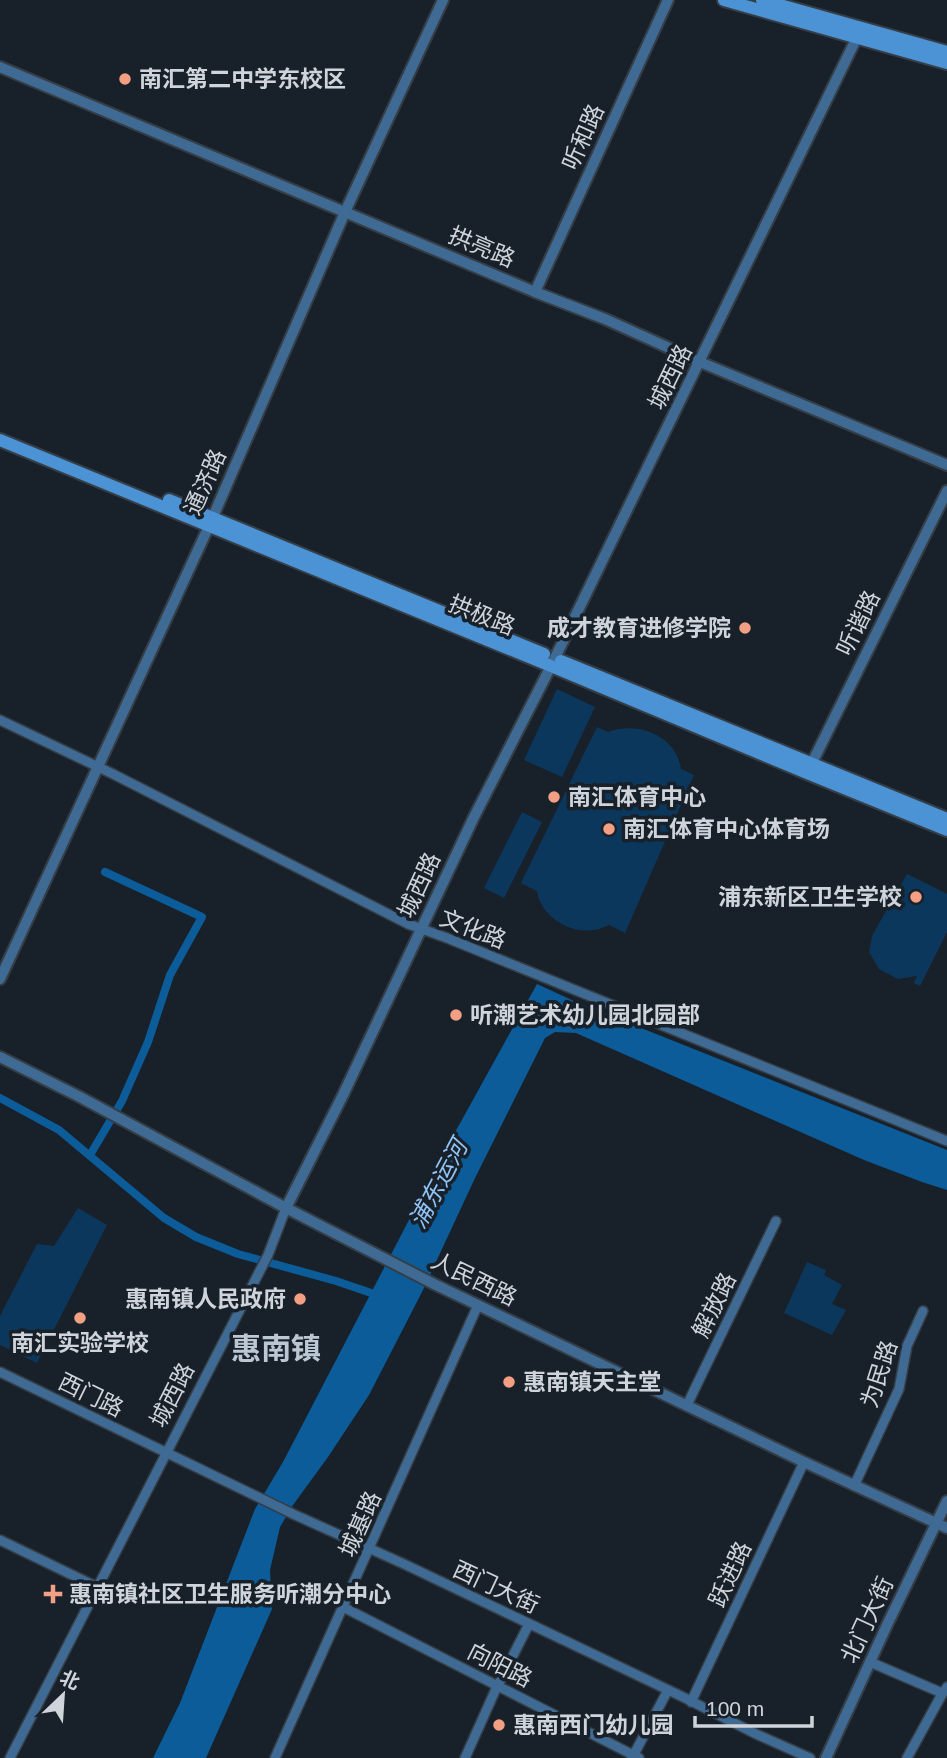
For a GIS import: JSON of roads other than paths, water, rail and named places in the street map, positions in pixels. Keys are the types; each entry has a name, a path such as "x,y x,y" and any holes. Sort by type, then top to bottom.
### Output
{"main road":[{"path":"724,0 947,52"},
{"path":"762,0 947,63"},
{"name":"拱极路","path":"0,431 211,522 809,768 947,830"},
{"name":"拱极路","path":"0,440 211,522"},
{"name":"拱极路","path":"809,768 947,819"}],"street":[{"name":"通济路","path":"0,979 211,522 345,212 443,0"},
{"name":"听和路","path":"535,292 668,0"},
{"name":"城西路","path":"10,1758 268,1255 286,1208 343,1095 473,819 700,362 859,33"},
{"name":"拱亮路","path":"0,67 947,465"},
{"name":"听谐路","path":"809,768 947,491"},
{"name":"文化路","path":"0,720 98,766 401,921 947,1141"},
{"name":"人民西路","path":"0,1057 434,1284 942,1526"},
{"name":"解放路","path":"687,1405 776,1221"},
{"name":"城基路","path":"278,1757 478,1305"},
{"name":"为民路","path":"854,1486 899,1389 907,1346 923,1311"},
{"name":"西门路","path":"0,1371 166,1453"},
{"name":"西门大街","path":"166,1453 810,1758"},
{"name":"跃进路","path":"691,1702 804,1462"},
{"name":"北门大街","path":"826,1758 870,1662 942,1526 947,1501"},
{"path":"0,1540 97,1587"},
{"name":"向阳路","path":"343,1607 634,1757"},
{"path":"465,1758 529,1624"},
{"path":"870,1662 945,1690 907,1758"},
{"path":"634,1757 668,1690"}],"water":[{"name":"浦东运河","path":"537,984 947,1150 947,1190 864,1160 576,1033 555,1032 545,1038 369,1395 280,1527 270,1570 272,1609 206,1758 153,1758 180,1703 255,1509 283,1462 448,1145"}],"waterway":[{"path":"90,1155 122,1101 148,1042 170,975 202,917 105,872"},
{"path":"0,1098 59,1130 164,1218 196,1237 238,1254 380,1296"}],"place":[{"name":"南汇第二中学东校区","path":"125,79"},
{"name":"成才教育进修学院","path":"745,628"},
{"name":"南汇体育中心","path":"554,797"},
{"name":"南汇体育中心体育场","path":"609,829"},
{"name":"浦东新区卫生学校","path":"916,897"},
{"name":"听潮艺术幼儿园北园部","path":"456,1015"},
{"name":"惠南镇人民政府","path":"300,1299"},
{"name":"南汇实验学校","path":"80,1318"},
{"name":"惠南镇天主堂","path":"509,1382"},
{"name":"惠南镇社区卫生服务听潮分中心","path":"53,1594"},
{"name":"惠南西门幼儿园","path":"499,1725"}],"district":[{"name":"惠南镇","path":"276,1348"}]}
